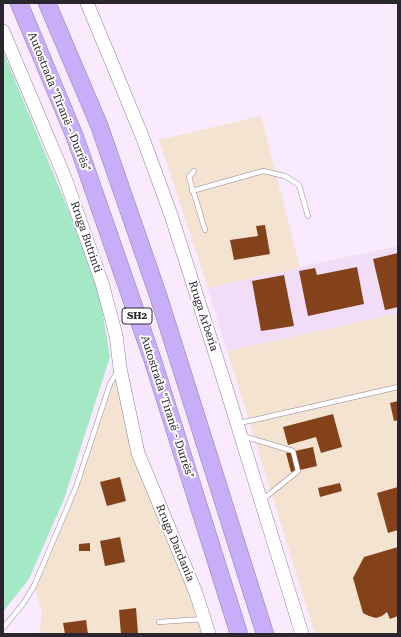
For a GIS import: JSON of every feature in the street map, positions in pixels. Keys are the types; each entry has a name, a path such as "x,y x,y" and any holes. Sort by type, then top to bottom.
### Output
{"highway":[{"name":"Autostrada \"Tiranë - Durrës\"","path":"19,3 75,137 153,361 239,634"},
{"name":"SH2","path":"47,3 99,125 158,295 265,634"}],"main road":[{"name":"Rruga Arberia","path":"87,3 156,174 175,229 302,634"},
{"name":"Rruga Butrinti","path":"3,31 65,178 102,283 116,335 120,368 138,453"},
{"name":"Rruga Dardania","path":"138,453 196,593 209,634"}],"lane":[{"path":"194,171 189,177 205,230"},
{"path":"192,191 263,171 285,176 299,185 308,216"},
{"path":"3,628 23,604 34,586 76,487 110,384 120,368"},
{"path":"237,423 398,387"},
{"path":"241,436 293,451 298,471 261,501"},
{"path":"159,622 204,619"}],"shaded area":[{"path":"261,116 300,267 398,246 398,634 315,634 208,288 159,140"},
{"path":"398,246 398,314 369,319 227,351 208,288"},
{"path":"120,368 138,453 209,634 39,634 42,612 34,586 76,487 110,384"}],"green space":[{"path":"3,51 72,219 99,291 110,357 64,499 29,579 3,612"}],"building":[{"path":"265,225 270,254 234,260 230,240 258,236 256,226"},
{"path":"398,253 398,307 385,310 373,259"},
{"path":"357,267 364,304 308,316 299,271 315,268 317,275"},
{"path":"284,275 294,326 261,331 252,281"},
{"path":"398,401 398,420 394,421 390,403"},
{"path":"333,414 342,447 321,453 316,437 288,445 283,427"},
{"path":"313,447 317,466 291,472 286,453"},
{"path":"120,477 126,501 107,506 100,482"},
{"path":"340,483 342,491 320,497 318,488"},
{"path":"398,487 398,530 388,533 377,493"},
{"path":"120,537 125,562 105,566 100,541"},
{"path":"90,543 90,551 79,551 79,544"},
{"path":"398,547 398,616 390,619 387,612 376,618 369,616 363,613 353,578 364,557"},
{"path":"136,608 138,634 121,634 119,610"},
{"path":"86,620 88,634 65,634 63,623"}]}
